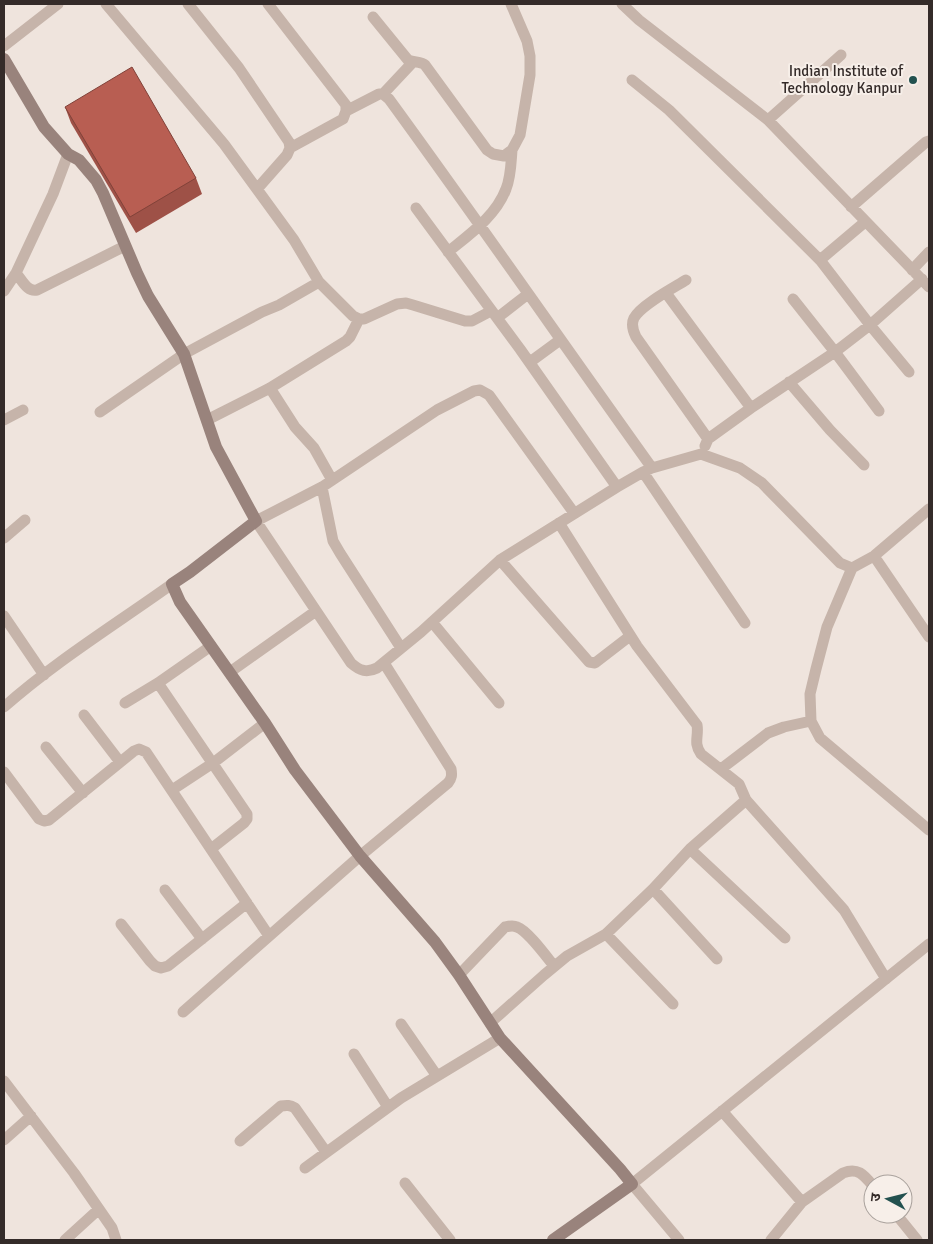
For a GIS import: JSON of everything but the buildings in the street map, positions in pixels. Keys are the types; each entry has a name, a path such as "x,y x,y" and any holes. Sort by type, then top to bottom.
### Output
{"street":[{"path":"4,46 58,4"},
{"path":"106,4 224,144 294,240 319,282 353,316 364,319 397,304 413,304 465,321 472,321 494,315 528,294"},
{"path":"188,4 239,68 289,142 290,148 287,155 256,189"},
{"path":"268,4 346,105 343,119 290,148"},
{"path":"448,252 480,225 496,208 507,188 512,150 520,135 530,75 530,56 527,41 511,4"},
{"path":"622,4 639,20 768,120 926,283 835,352 708,439 701,454"},
{"path":"374,17 408,60 425,65 487,150 493,154 504,156 512,150"},
{"path":"768,120 840,55"},
{"path":"4,59 44,127 68,154 79,160 104,193 125,246 148,296 184,354 216,447 256,521 351,663 357,669 371,671 377,668 432,622 500,560 617,486 648,470 701,454 740,468 762,484 840,563 852,568"},
{"path":"346,111 382,94 413,62"},
{"path":"632,80 669,110 820,260 909,372"},
{"path":"382,94 389,99 560,340 648,470 745,623"},
{"path":"850,206 929,141"},
{"path":"4,291 16,273 53,194 68,154"},
{"path":"416,208 530,362 617,486"},
{"path":"820,260 865,222"},
{"path":"16,273 28,289 33,291 125,246"},
{"path":"912,270 929,252"},
{"path":"686,280 643,307 634,318 632,327 636,337 708,439"},
{"path":"100,412 184,354 319,282"},
{"path":"666,293 751,408"},
{"path":"793,299 879,411"},
{"path":"207,420 270,388 346,341 350,338 359,319"},
{"path":"530,362 560,340"},
{"path":"789,382 830,430 864,465"},
{"path":"270,388 295,427 314,448 332,480"},
{"path":"4,707 44,674 190,572 256,521 322,487 437,410 474,391 480,390 489,395 574,513"},
{"path":"4,420 23,410"},
{"path":"322,487 333,541 401,648"},
{"path":"927,514 874,556 852,568 827,628 810,694 811,721 820,738 929,830"},
{"path":"4,538 25,520"},
{"path":"559,523 630,636 697,725 696,744 701,754 739,784 746,800 844,910 886,979"},
{"path":"874,556 929,637"},
{"path":"500,560 588,662 595,662 630,636"},
{"path":"172,584 180,602 265,722 296,770 360,856 435,942 500,1038 620,1169 679,1240"},
{"path":"230,672 316,611"},
{"path":"4,616 44,674"},
{"path":"432,622 499,703"},
{"path":"125,704 211,646"},
{"path":"184,1012 360,856 448,783 452,775 451,769 384,663"},
{"path":"158,683 247,814 247,819 244,823 211,850"},
{"path":"84,715 120,762"},
{"path":"721,769 768,734 784,727 811,721"},
{"path":"172,790 213,763 265,722"},
{"path":"46,747 83,793"},
{"path":"4,772 39,819 44,821 49,820 134,751 139,749 146,752 270,936"},
{"path":"490,1023 567,956 606,934 690,849 746,800"},
{"path":"690,849 785,938"},
{"path":"652,889 717,959"},
{"path":"165,890 202,939"},
{"path":"121,924 150,961 155,966 161,968 168,966 248,903"},
{"path":"459,975 505,927 509,926 516,926 524,930 554,966"},
{"path":"606,934 673,1004"},
{"path":"553,1240 632,1184 929,944"},
{"path":"401,1024 437,1076"},
{"path":"305,1168 401,1098 500,1038"},
{"path":"354,1054 388,1107"},
{"path":"4,1081 74,1173 112,1228 116,1240"},
{"path":"240,1142 281,1106 288,1105 295,1108 326,1152"},
{"path":"722,1111 802,1202"},
{"path":"4,1140 31,1116"},
{"path":"771,1240 802,1202 843,1173 850,1170 863,1175"},
{"path":"405,1183 450,1240"},
{"path":"65,1240 99,1209"},
{"path":"904,1224 917,1240"}],"place":[{"name":"Indian Institute of Technology Kanpur","path":"913,80"}]}
